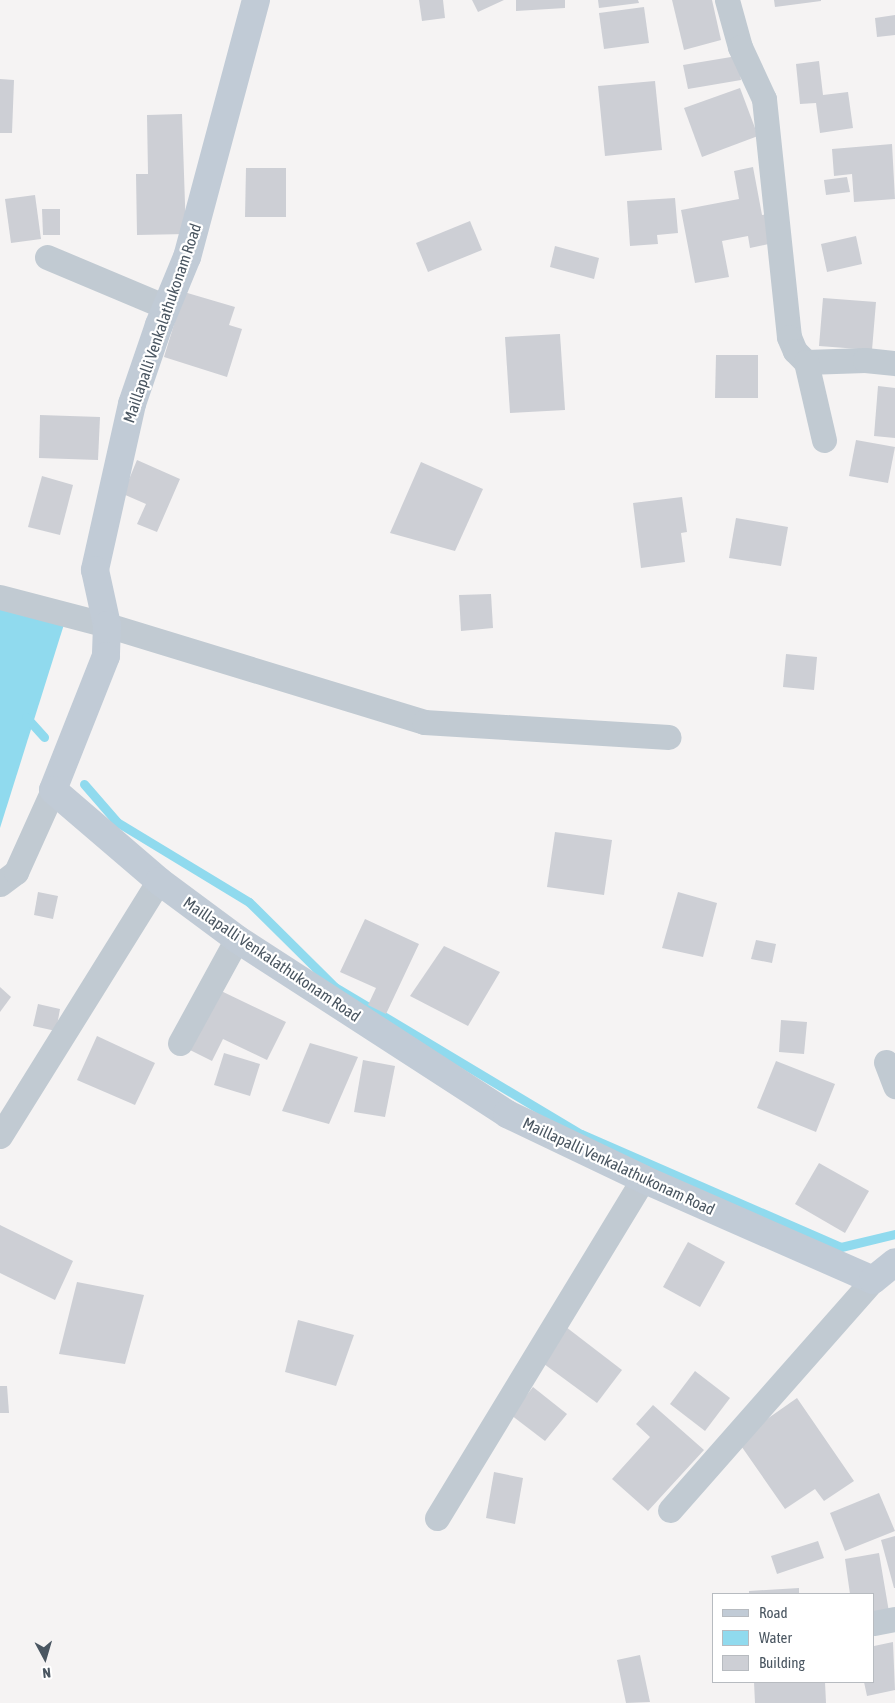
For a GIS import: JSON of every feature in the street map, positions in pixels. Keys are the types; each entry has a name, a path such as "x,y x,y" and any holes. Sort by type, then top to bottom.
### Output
{"street":[{"name":"Maillapalli Venkalathukonam Road","path":"256,0 187,258 166,308 132,404 95,570 107,625 106,656 53,790 159,881 238,939 507,1114 643,1179 873,1280"},
{"path":"727,0 740,47 764,99 789,337 794,351 806,362 824,440"},
{"path":"47,257 166,308"},
{"path":"806,362 865,360 895,363"},
{"path":"0,598 107,625 424,722 669,737"},
{"path":"0,884 16,872 53,790"},
{"path":"0,1136 159,881"},
{"path":"180,1043 238,939"},
{"path":"886,1062 895,1086"},
{"path":"437,1518 643,1179"},
{"path":"670,1510 873,1280 895,1262"},
{"path":"875,1623 895,1619"}],"water":[{"path":"0,604 66,618 0,828"}],"building":[{"path":"419,0 443,0 445,18 422,21"},
{"path":"472,0 504,0 478,12"},
{"path":"516,0 565,0 565,8 516,11"},
{"path":"598,0 638,0 639,3 599,8"},
{"path":"672,0 712,0 721,40 684,50"},
{"path":"774,0 821,0 821,1 775,7"},
{"path":"644,7 649,43 604,49 599,13"},
{"path":"895,15 895,35 877,37 875,18"},
{"path":"737,56 741,80 688,89 683,65"},
{"path":"819,61 823,95 848,92 853,128 820,133 816,103 800,104 796,64"},
{"path":"0,79 14,80 12,133 0,133"},
{"path":"655,81 662,150 605,156 598,86"},
{"path":"740,88 758,136 702,157 684,108"},
{"path":"182,114 186,234 137,235 136,174 148,174 147,115"},
{"path":"892,144 895,199 854,202 852,174 834,176 832,149"},
{"path":"753,167 762,215 768,214 773,243 750,248 748,236 722,241 729,277 695,283 681,210 739,199 734,171"},
{"path":"246,168 286,168 286,217 245,217"},
{"path":"847,177 850,192 826,195 824,180"},
{"path":"35,195 41,239 11,243 5,199"},
{"path":"675,198 678,233 657,235 658,244 630,246 627,201"},
{"path":"42,209 60,209 60,235 43,235"},
{"path":"470,221 482,250 428,272 416,243"},
{"path":"856,236 862,264 827,272 821,244"},
{"path":"555,246 599,258 594,279 550,267"},
{"path":"184,292 235,307 229,325 242,329 227,377 164,357"},
{"path":"823,298 876,302 872,350 819,346"},
{"path":"560,334 565,410 510,413 505,337"},
{"path":"716,355 758,355 758,398 715,398"},
{"path":"878,386 895,388 895,438 874,436"},
{"path":"40,415 100,417 98,460 39,458"},
{"path":"856,440 895,447 888,483 849,476"},
{"path":"137,460 180,479 157,532 137,524 146,504 123,494"},
{"path":"421,462 483,489 455,551 390,533"},
{"path":"42,476 73,485 60,535 28,527"},
{"path":"682,497 687,532 681,533 685,562 641,568 633,503"},
{"path":"736,518 788,527 781,566 729,558"},
{"path":"491,594 493,628 461,631 459,595"},
{"path":"786,654 817,657 814,690 783,687"},
{"path":"555,832 612,840 604,895 547,887"},
{"path":"38,892 58,896 53,919 34,915"},
{"path":"678,892 717,903 703,957 662,948"},
{"path":"365,919 419,944 386,1014 368,1005 376,988 340,972"},
{"path":"756,940 776,944 772,963 751,959"},
{"path":"444,946 500,972 468,1026 410,996"},
{"path":"0,987 11,997 0,1012"},
{"path":"217,989 286,1022 267,1060 223,1039 212,1061 190,1050"},
{"path":"38,1004 60,1009 56,1031 33,1026"},
{"path":"781,1020 807,1022 804,1054 779,1052"},
{"path":"97,1036 155,1063 135,1105 77,1080"},
{"path":"310,1043 358,1057 329,1124 282,1111"},
{"path":"224,1053 260,1064 250,1096 214,1085"},
{"path":"363,1060 395,1066 385,1117 354,1112"},
{"path":"776,1061 835,1084 816,1132 757,1108"},
{"path":"819,1163 869,1191 845,1233 795,1204"},
{"path":"0,1225 73,1261 55,1300 0,1273"},
{"path":"688,1242 725,1262 700,1307 663,1287"},
{"path":"77,1282 144,1295 125,1364 59,1354"},
{"path":"298,1320 354,1335 336,1386 285,1372"},
{"path":"566,1327 622,1370 597,1403 540,1361"},
{"path":"695,1371 730,1398 705,1431 670,1404"},
{"path":"0,1386 7,1386 9,1413 0,1413"},
{"path":"533,1387 567,1414 545,1441 511,1415"},
{"path":"797,1398 854,1481 824,1501 815,1489 785,1509 737,1440"},
{"path":"653,1405 704,1450 648,1511 612,1479 650,1437 636,1424"},
{"path":"494,1472 523,1478 515,1524 486,1518"},
{"path":"879,1493 895,1531 845,1551 830,1513"},
{"path":"895,1536 895,1588 894,1588 881,1540"},
{"path":"818,1541 824,1558 777,1574 771,1556"},
{"path":"879,1553 889,1612 875,1614 875,1593 850,1593 845,1559"},
{"path":"799,1588 799,1593 749,1593 749,1591"},
{"path":"893,1642 895,1690 867,1696 864,1683 875,1683 875,1646"},
{"path":"640,1655 650,1702 626,1703 617,1660"},
{"path":"754,1683 825,1683 826,1703 755,1703"}],"waterway":[{"path":"26,717 44,737"},
{"path":"84,784 117,822 249,902 335,987 581,1134 841,1247 895,1234"}]}
